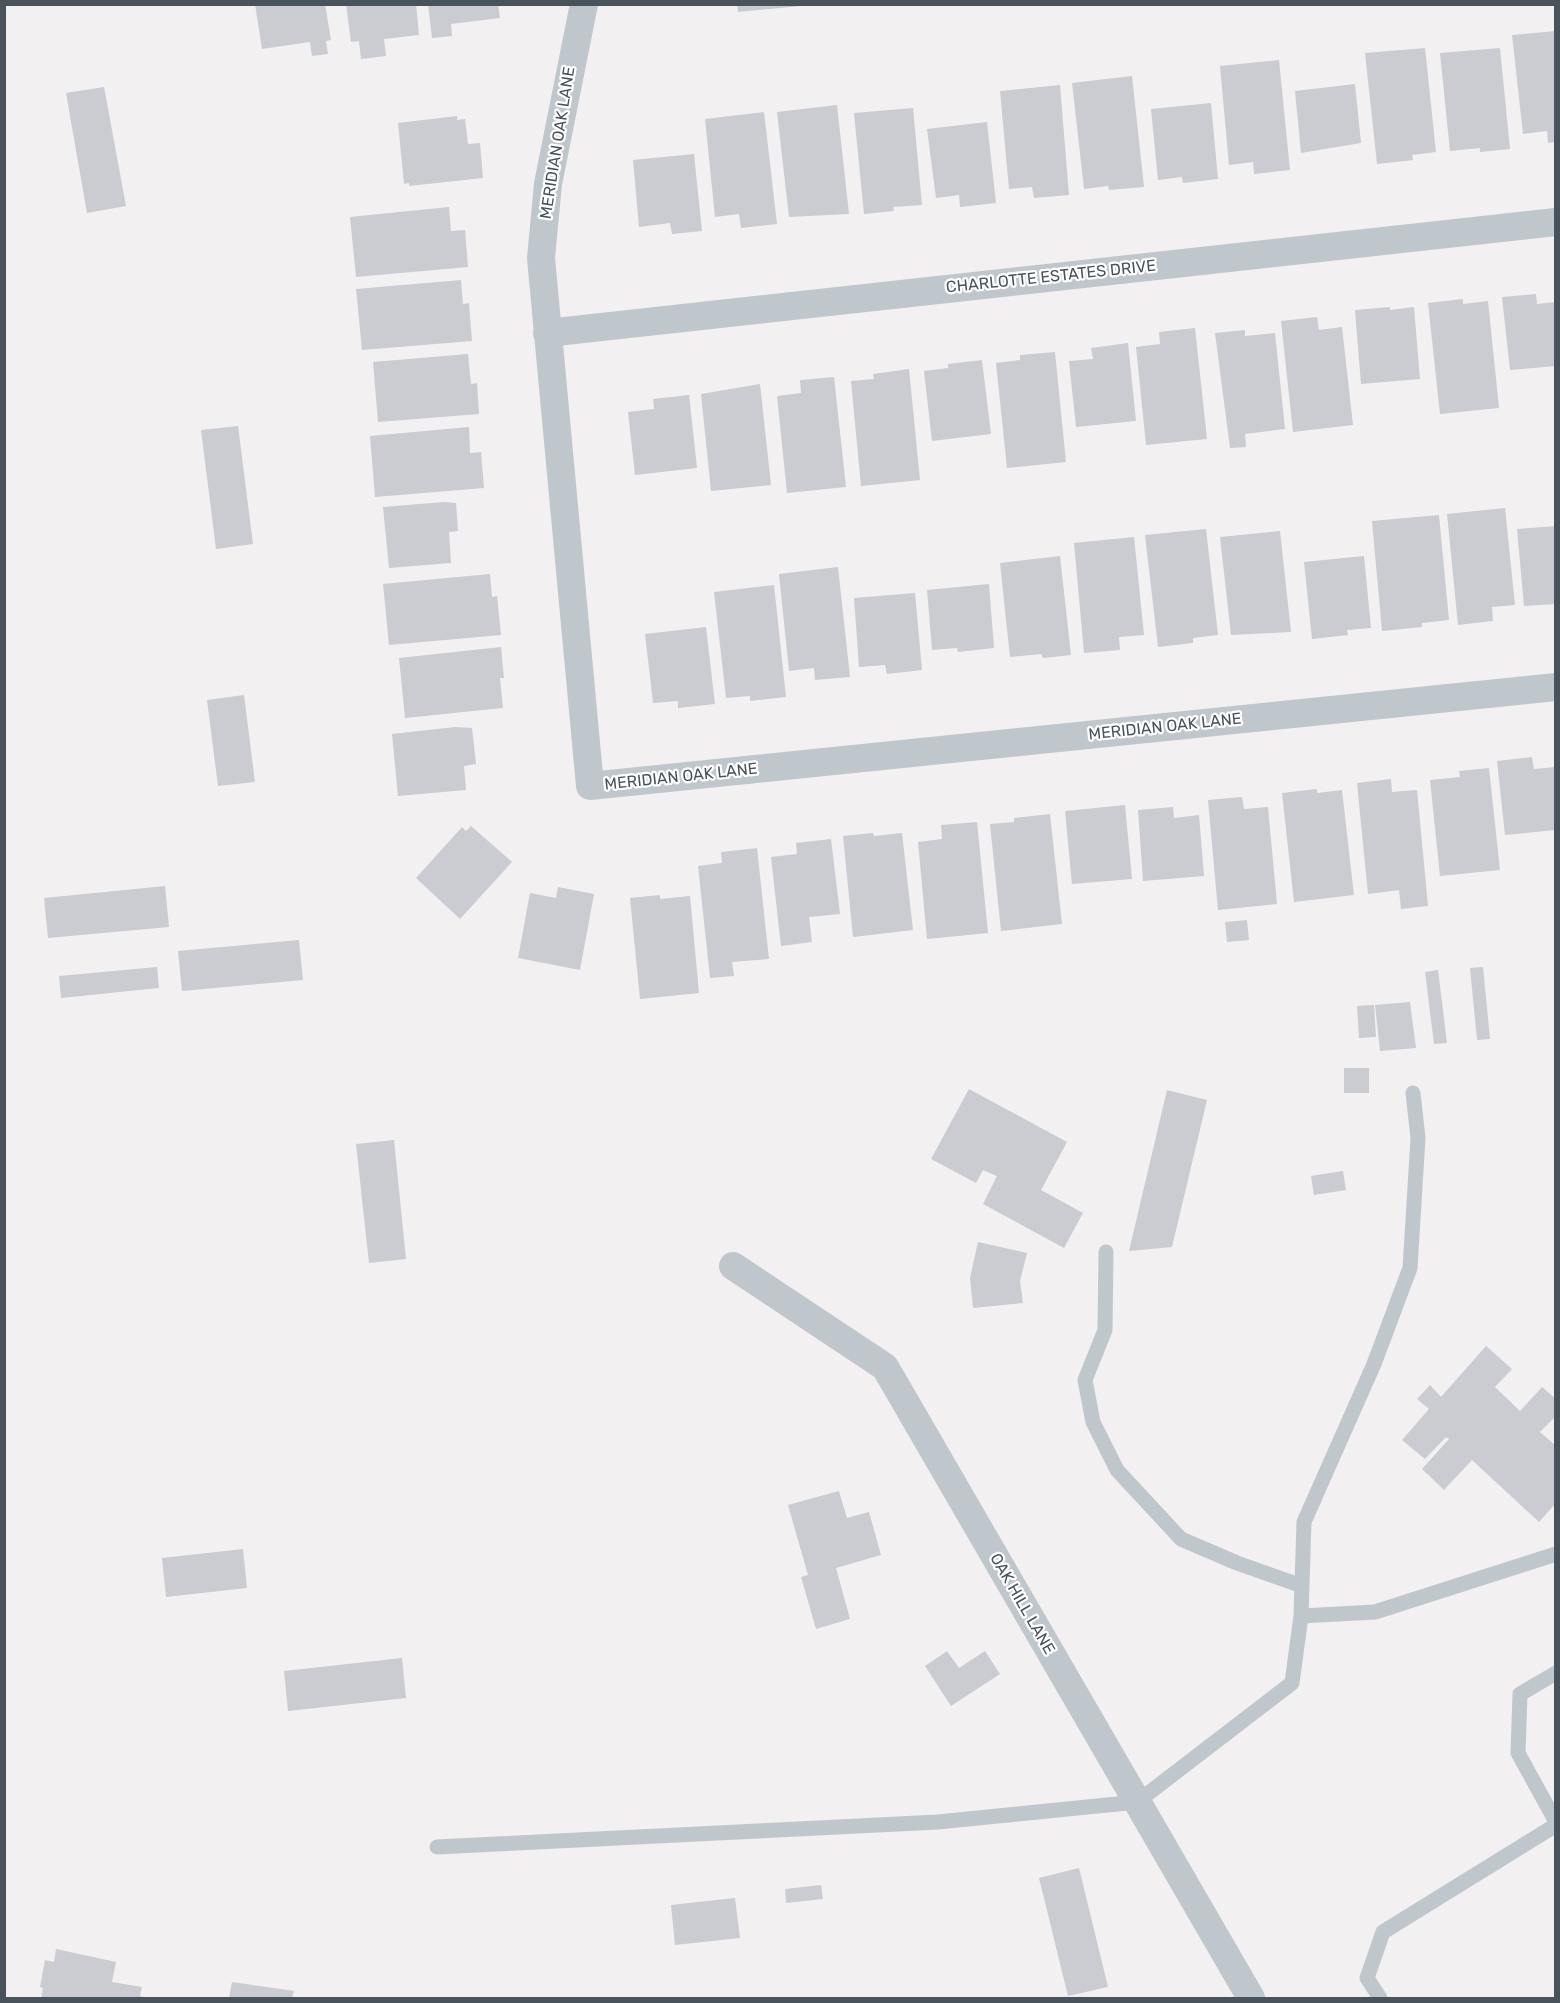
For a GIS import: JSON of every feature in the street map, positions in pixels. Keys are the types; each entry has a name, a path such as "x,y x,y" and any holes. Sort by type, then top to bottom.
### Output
{"street":[{"name":"MERIDIAN OAK LANE","path":"584,4 548,184 541,258 590,786 1556,687"},
{"name":"CHARLOTTE ESTATES DRIVE","path":"548,333 1556,222"},
{"name":"OAK HILL LANE","path":"733,1266 885,1367 1251,1998"}],"lane":[{"path":"437,1846 938,1822 1137,1802 1292,1683 1300,1616 1304,1522 1374,1364 1410,1268 1418,1138 1413,1093"},
{"path":"1106,1252 1105,1330 1085,1380 1094,1422 1118,1470 1181,1539 1237,1563 1302,1586"},
{"path":"1300,1616 1375,1612 1556,1554"},
{"path":"1380,1998 1367,1978 1383,1932 1556,1823 1518,1753 1520,1694 1556,1673"}],"building":[{"path":"255,4 325,4 331,40 326,41 328,54 312,56 310,42 262,49"},
{"path":"346,4 416,4 419,35 384,39 386,56 361,59 359,41 351,42"},
{"path":"428,4 498,4 500,18 451,24 452,36 432,38"},
{"path":"737,4 801,4 801,6 738,12"},
{"path":"1556,31 1556,142 1548,143 1547,131 1523,134 1512,35"},
{"path":"1425,48 1436,152 1412,155 1413,160 1377,164 1365,53"},
{"path":"1500,48 1510,149 1480,152 1480,148 1450,151 1440,53"},
{"path":"1279,60 1290,170 1254,174 1253,162 1229,165 1220,66"},
{"path":"1132,76 1144,187 1109,190 1108,186 1084,189 1072,83"},
{"path":"1355,84 1361,143 1301,153 1295,91"},
{"path":"1060,85 1069,195 1034,198 1032,187 1009,189 1000,91"},
{"path":"104,87 126,206 87,213 66,93"},
{"path":"1211,103 1218,179 1183,183 1182,177 1158,180 1151,109"},
{"path":"837,105 849,214 789,217 777,112"},
{"path":"913,108 922,205 893,207 894,211 864,214 854,113"},
{"path":"764,112 777,224 741,228 739,214 715,217 705,119"},
{"path":"457,116 457,120 465,119 468,144 480,143 483,178 409,186 409,183 404,184 398,123"},
{"path":"987,122 996,203 960,207 959,195 936,198 927,129"},
{"path":"694,154 702,231 672,234 670,223 639,227 633,160"},
{"path":"449,207 451,231 465,230 468,267 356,277 350,217"},
{"path":"461,280 463,304 469,303 472,341 362,350 356,289"},
{"path":"1536,294 1537,304 1556,302 1556,366 1510,370 1502,297"},
{"path":"1463,299 1463,304 1488,301 1499,408 1440,414 1428,303"},
{"path":"1390,307 1390,310 1414,307 1420,379 1361,384 1355,310"},
{"path":"1317,317 1319,330 1342,327 1353,425 1293,432 1281,321"},
{"path":"1195,328 1207,439 1146,445 1136,347 1160,344 1159,332"},
{"path":"1245,330 1245,336 1275,333 1285,429 1245,434 1246,447 1230,448 1215,333"},
{"path":"1128,343 1136,421 1076,427 1069,361 1093,359 1091,348"},
{"path":"1055,352 1066,462 1007,468 996,363 1020,360 1020,355"},
{"path":"468,354 471,384 477,383 479,414 378,422 373,362"},
{"path":"982,360 991,434 932,441 924,371 948,368 948,364"},
{"path":"909,369 920,480 861,486 851,381 874,379 873,374"},
{"path":"834,377 846,487 787,493 777,396 801,393 800,380"},
{"path":"760,384 771,485 711,491 701,394"},
{"path":"689,395 697,468 635,475 628,412 654,409 653,399"},
{"path":"238,426 253,544 216,549 201,430"},
{"path":"469,427 470,453 481,452 484,488 375,497 370,436"},
{"path":"456,503 458,531 449,532 451,563 389,568 383,507"},
{"path":"1505,508 1515,605 1492,607 1493,621 1458,625 1447,514"},
{"path":"1439,515 1449,620 1422,623 1422,627 1382,631 1372,521"},
{"path":"1556,526 1556,604 1524,606 1517,529"},
{"path":"1206,529 1218,635 1193,638 1193,643 1158,647 1145,535"},
{"path":"1280,531 1291,632 1231,635 1220,537"},
{"path":"1134,537 1144,635 1119,637 1120,650 1084,653 1074,543"},
{"path":"1060,556 1071,655 1043,658 1041,654 1010,657 1000,563"},
{"path":"1364,556 1371,628 1347,630 1348,635 1312,639 1304,562"},
{"path":"838,567 850,677 815,680 814,668 789,671 779,574"},
{"path":"490,574 492,597 497,596 501,635 389,645 383,584"},
{"path":"989,584 994,648 958,652 957,648 932,650 927,590"},
{"path":"774,585 786,697 750,701 750,696 726,698 714,592"},
{"path":"915,593 922,670 887,674 885,665 859,667 854,598"},
{"path":"706,627 715,704 678,708 678,701 653,703 645,634"},
{"path":"501,647 504,678 500,678 503,708 405,718 399,658"},
{"path":"244,695 255,782 218,786 207,700"},
{"path":"455,727 472,728 476,764 464,766 466,790 398,796 392,734"},
{"path":"1532,757 1534,769 1556,767 1556,830 1505,835 1497,761"},
{"path":"1489,768 1500,870 1440,876 1430,780 1460,777 1459,771"},
{"path":"1391,779 1392,792 1417,790 1428,906 1401,909 1399,890 1368,894 1357,783"},
{"path":"1317,789 1317,793 1342,790 1354,895 1294,902 1282,793"},
{"path":"1242,797 1244,809 1268,807 1277,904 1218,910 1208,800"},
{"path":"1125,805 1132,879 1072,884 1065,811"},
{"path":"1173,807 1174,818 1199,815 1204,876 1143,881 1138,810"},
{"path":"1050,814 1062,924 1001,931 990,824 1014,822 1014,818"},
{"path":"977,822 988,933 927,939 918,842 942,839 941,825"},
{"path":"471,826 512,862 460,919 416,878 462,827 466,831"},
{"path":"873,833 874,836 902,833 913,930 853,937 843,836"},
{"path":"831,839 840,914 809,917 812,942 781,946 771,857 797,854 796,843"},
{"path":"757,848 769,959 732,962 734,976 710,978 698,866 722,863 721,852"},
{"path":"165,886 169,927 48,938 44,898"},
{"path":"558,887 594,894 580,970 518,958 530,893 556,898"},
{"path":"660,895 660,899 690,896 699,993 640,999 630,898"},
{"path":"1247,920 1249,940 1227,942 1225,922"},
{"path":"299,940 303,980 182,991 178,951"},
{"path":"157,967 159,988 61,998 59,976"},
{"path":"1483,967 1490,1039 1477,1040 1470,968"},
{"path":"1438,970 1447,1043 1434,1044 1425,972"},
{"path":"1410,1002 1416,1048 1380,1051 1375,1005"},
{"path":"1374,1005 1376,1037 1359,1038 1357,1006"},
{"path":"1344,1068 1369,1068 1369,1093 1344,1093"},
{"path":"969,1089 1067,1142 1041,1190 1083,1213 1064,1248 983,1204 997,1176 983,1170 976,1183 931,1159"},
{"path":"1167,1090 1207,1100 1172,1247 1129,1251"},
{"path":"394,1140 406,1259 369,1263 356,1144"},
{"path":"1343,1171 1346,1190 1314,1195 1311,1176"},
{"path":"978,1242 1027,1253 1020,1281 1023,1303 973,1308 970,1278"},
{"path":"1486,1346 1512,1369 1495,1387 1520,1411 1542,1387 1556,1399 1556,1416 1540,1432 1556,1446 1556,1503 1539,1522 1472,1460 1444,1490 1422,1469 1449,1439 1446,1437 1425,1459 1402,1440 1429,1409 1417,1399 1430,1385 1441,1397"},
{"path":"839,1491 847,1518 869,1512 881,1555 836,1568 850,1619 816,1629 801,1577 808,1575 788,1505"},
{"path":"243,1549 247,1588 166,1597 162,1558"},
{"path":"947,1651 959,1668 985,1651 1000,1674 951,1706 925,1666"},
{"path":"402,1658 406,1698 288,1711 284,1671"},
{"path":"1079,1868 1108,1987 1068,1996 1039,1878"},
{"path":"821,1885 823,1899 786,1903 785,1889"},
{"path":"735,1898 740,1938 675,1945 671,1905"},
{"path":"56,1949 116,1962 112,1982 142,1987 140,1996 147,1998 41,1998 43,1988 40,1987 45,1960 54,1962"},
{"path":"232,1982 294,1991 292,1998 229,1998"}]}
